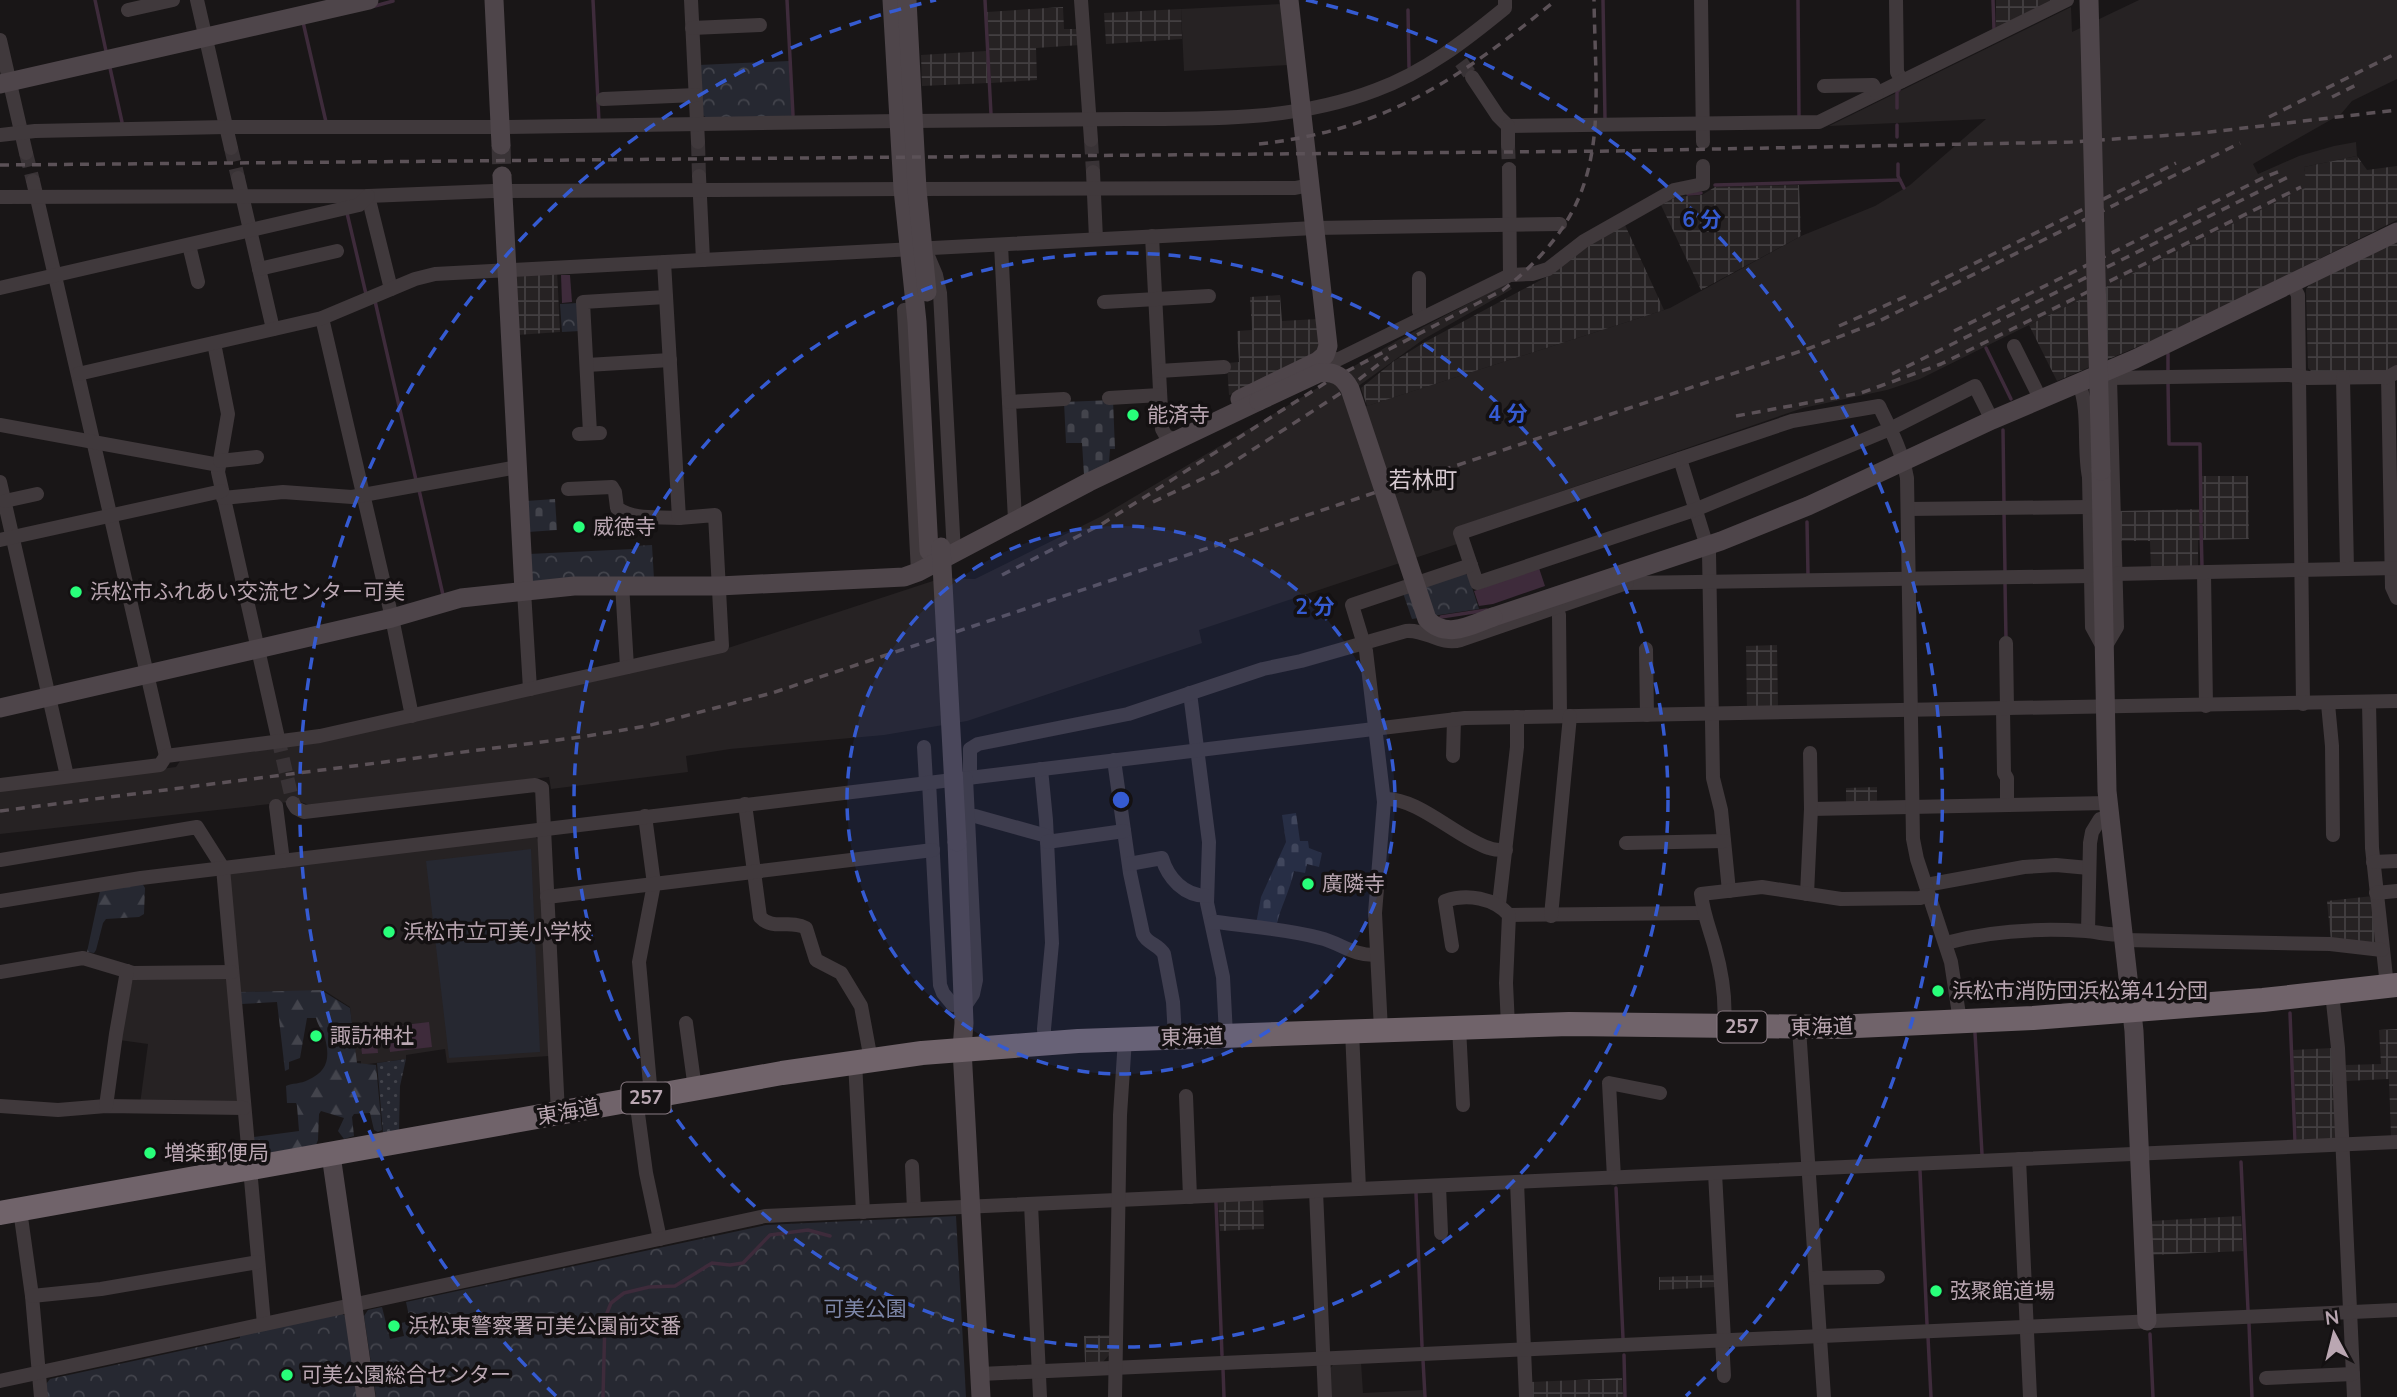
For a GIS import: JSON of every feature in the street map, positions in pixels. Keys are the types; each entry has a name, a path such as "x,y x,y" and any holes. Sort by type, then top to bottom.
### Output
{"highway":[{"name":"東海道","path":"10,1211 695,1089 863,1061 962,1049 1045,1042 1459,1027 1624,1023 1799,1028 1960,1021 2132,1010 2392,986"}],"street":[{"path":"128,10 173,0"},
{"path":"197,0 231,148"},
{"path":"5,83 369,0"},
{"path":"494,0 500,136"},
{"path":"691,0 698,142"},
{"path":"892,0 917,249 929,442 945,845 962,1049 981,1397"},
{"path":"906,121 907,0"},
{"path":"1081,0 1091,140"},
{"path":"1175,440 1177,431 1181,428 1325,355 1328,346 1289,0"},
{"path":"0,135 226,127 500,136 697,124 1240,118 1301,111 1357,97 1387,86 1416,72 1452,49 1506,8 1505,0"},
{"path":"1701,0 1703,142"},
{"path":"1896,0 1897,72 1902,81"},
{"path":"1508,126 1819,122 2067,0"},
{"path":"2089,0 2109,810 2132,1010 2147,1321"},
{"path":"692,28 760,24"},
{"path":"0,40 5,83 26,153"},
{"path":"1452,49 1461,62"},
{"path":"1472,78 1508,126 1508,145"},
{"path":"1824,86 1873,85 1877,93"},
{"path":"603,99 695,94"},
{"path":"1325,355 1338,360 1510,275 1532,274 1548,269 1584,240 1674,190 1703,184 1703,166"},
{"path":"1509,169 1510,275"},
{"path":"1093,172 1097,239"},
{"path":"238,178 273,329"},
{"path":"0,785 160,765 166,756 33,181"},
{"path":"0,197 368,195 502,184 699,183 910,189 1294,188 1310,185"},
{"path":"699,183 703,260"},
{"path":"502,184 530,689"},
{"path":"0,288 359,205 368,195"},
{"path":"368,195 391,289"},
{"path":"78,374 322,318 435,274 1315,228 1560,224"},
{"path":"958,1007 973,994 976,980 968,816 969,755 973,746 1128,714 1262,669 1301,661 1364,642 1413,631 1440,641 1454,642 1556,608 1808,506 1992,421 2079,384 2109,375 2291,282 2397,232"},
{"path":"1152,236 1162,429 1166,436 1175,440"},
{"path":"189,245 198,282"},
{"path":"1001,245 1015,520"},
{"path":"917,249 916,309 929,442"},
{"path":"917,249 936,275 940,293 954,553"},
{"path":"259,269 337,251"},
{"path":"664,262 679,518"},
{"path":"1419,278 1419,311 1422,318"},
{"path":"2291,282 2298,295 2303,704"},
{"path":"1104,302 1209,296"},
{"path":"590,434 583,302 666,297"},
{"path":"916,309 904,310 918,572"},
{"path":"322,318 392,618 412,716"},
{"path":"214,343 228,414 219,463 222,495 278,738"},
{"path":"2014,346 2041,400"},
{"path":"587,365 670,359"},
{"path":"1159,371 1224,367"},
{"path":"0,708 392,618 461,598 622,584 719,586 893,578 918,572 1088,482 1327,372 1341,377 1350,389 1427,619 1438,629 1453,631 1625,578 1710,582 2091,576"},
{"path":"2109,375 2343,378 2393,374 2392,591 2397,598"},
{"path":"2104,649 2116,630 2109,375"},
{"path":"2343,378 2347,569"},
{"path":"2079,384 2083,395 2085,459 2089,477 2092,627 2104,649"},
{"path":"1960,1021 1946,943 1915,850 1907,478 1902,451 1890,429 1878,406 1798,419 1461,533 1478,583 1697,509 1890,429 1975,386 1992,421"},
{"path":"1109,398 1160,395"},
{"path":"1009,402 1064,400"},
{"path":"0,425 219,463 257,457"},
{"path":"1680,459 1708,545 1713,783 1721,807 1729,891"},
{"path":"6,539 111,515 222,495 283,492 343,498 517,467"},
{"path":"0,482 5,501 6,539 50,697 67,776"},
{"path":"166,756 320,736 722,646 715,515 646,518 617,508 614,489 608,486 568,489"},
{"path":"5,501 37,494"},
{"path":"1908,509 2090,507"},
{"path":"1381,1030 1375,902 1384,799 1364,642 1352,605 1471,565"},
{"path":"2115,574 2394,568"},
{"path":"2204,573 2206,706"},
{"path":"622,584 627,667"},
{"path":"1551,916 1565,716 1559,615 1556,608"},
{"path":"2006,643 2004,773 2007,778 2007,805"},
{"path":"1646,649 1647,715"},
{"path":"1190,693 1209,842 1207,895 1224,983 1226,1035"},
{"path":"0,901 141,878 1454,719 2397,701"},
{"path":"2369,703 2373,862 2382,950 2392,986"},
{"path":"2328,704 2332,746 2333,835"},
{"path":"1507,1026 1504,909 1517,717"},
{"path":"1453,756 1454,719"},
{"path":"924,747 928,782 945,845"},
{"path":"1807,894 1811,810 1810,753"},
{"path":"1114,760 1129,864 1144,937 1164,954 1173,1002 1175,1037"},
{"path":"1041,769 1052,943 1045,1042"},
{"path":"293,803 304,812 535,785 542,788 558,1114"},
{"path":"1384,799 1393,799 1427,813 1489,848 1506,850"},
{"path":"745,804 760,916 770,924 795,924 806,928 816,960 837,970 844,977 863,1012 863,1212"},
{"path":"1811,810 2007,805 2109,810"},
{"path":"276,806 283,861"},
{"path":"2088,932 2092,832 2109,810"},
{"path":"645,816 654,884 639,962 646,1173 660,1239"},
{"path":"968,816 1047,839 1124,831"},
{"path":"0,860 193,821 223,868 264,1324"},
{"path":"1626,843 1724,841"},
{"path":"547,897 945,845"},
{"path":"1129,864 1162,858 1168,875 1175,883 1198,896 1207,895"},
{"path":"2373,862 2397,861"},
{"path":"1724,1026 1725,1013 1718,959 1703,913 1700,894 1762,887 1841,900 1920,898 1928,890 2024,867 2090,868"},
{"path":"2376,893 2397,891"},
{"path":"1452,946 1445,901 1460,896 1504,909 1551,916 1703,913"},
{"path":"1212,923 1313,936 1348,950 1377,955"},
{"path":"1946,943 2000,931 2088,932 2124,937 2330,944 2382,950"},
{"path":"0,972 83,958 133,973 232,972"},
{"path":"106,1106 128,971"},
{"path":"2332,993 2338,1048 2354,1397"},
{"path":"685,1023 695,1089"},
{"path":"1459,1027 1463,1105"},
{"path":"1799,1028 1824,1397"},
{"path":"1352,1031 1359,1189"},
{"path":"1115,1397 1120,1115 1125,1039"},
{"path":"1614,1178 1609,1083 1660,1093"},
{"path":"1186,1096 1190,1197"},
{"path":"0,1107 64,1110 106,1106 244,1108"},
{"path":"0,1381 765,1216 2397,1142"},
{"path":"331,1155 366,1397"},
{"path":"2019,1160 2030,1397"},
{"path":"912,1166 914,1209"},
{"path":"1715,1173 1724,1376"},
{"path":"1517,1182 1526,1397"},
{"path":"1440,1186 1441,1233"},
{"path":"1316,1191 1325,1397"},
{"path":"1031,1204 1040,1397"},
{"path":"10,1211 32,1296 41,1397"},
{"path":"32,1296 101,1289 258,1262"},
{"path":"1816,1279 1878,1277"},
{"path":"980,1374 2397,1310"},
{"path":"2266,1378 2353,1374"}],"shaded area":[{"path":"1996,0 2053,0 1996,28"},
{"path":"2139,0 2397,0 2397,79 2352,101 2341,114 2253,164 2258,174 2299,156 2356,142 2357,156 2304,167 2308,187 1920,379 1887,390 1803,408 1455,528 1460,543 1199,630 1202,643 967,721 884,735 730,749 686,756 688,772 551,789 549,777 309,805 298,801 0,834 0,789 176,767 182,758 728,648 942,578 975,579 1102,516 1398,340 1508,283 1512,289 1424,339 1346,395 1351,411 1670,308 1801,236 1875,206 1910,185 1986,119 1829,126 2071,7 2072,32"},
{"path":"1282,4 1289,65 1184,71 1181,9"},
{"path":"1063,7 1064,29 1079,29 1080,45 1036,48 1037,80 991,83 987,12"},
{"path":"1181,9 1182,39 1106,44 1104,13"},
{"path":"986,51 988,83 922,86 921,55"},
{"path":"2357,156 2367,170 2397,166 2397,220 2177,330 2057,381 2029,325 2307,187 2304,167"},
{"path":"1799,185 1801,236 1701,290 1661,205 1676,197 1702,195 1715,187"},
{"path":"1625,225 1664,310 1367,406 1361,388 1394,361 1550,275 1588,246"},
{"path":"2397,242 2397,366 2387,372 2313,373 2308,368 2306,289 2310,284"},
{"path":"557,270 560,332 517,335 516,272"},
{"path":"561,275 570,275 572,302 562,303"},
{"path":"1280,295 1282,321 1318,319 1319,351 1229,395 1227,363 1239,362 1237,331 1252,330 1250,297"},
{"path":"2202,476 2248,476 2249,539 2198,540 2198,569 2151,570 2150,541 2119,541 2119,511 2202,509"},
{"path":"1539,568 1545,586 1493,604 1479,606 1474,591"},
{"path":"1777,645 1778,709 1747,709 1746,646"},
{"path":"1877,787 1877,806 1846,806 1846,788"},
{"name":"浜松市立可美小学校","path":"532,834 539,840 549,1056 447,1063 445,1049 406,1055 406,1059 361,1065 361,1061 356,1061 350,1007 325,991 240,992 229,873"},
{"path":"2373,896 2377,945 2331,941 2327,901"},
{"path":"225,976 229,979 240,1105 140,1104 148,1044 119,1040 133,977"},
{"path":"429,1022 432,1047 390,1052 387,1027"},
{"path":"376,1028 378,1053 362,1054 359,1029"},
{"path":"2397,1029 2397,1137 2391,1137 2389,1079 2346,1081 2346,1065 2381,1064 2379,1030"},
{"path":"2332,1048 2336,1139 2297,1141 2293,1050"},
{"path":"1263,1199 1264,1229 1220,1231 1218,1201"},
{"path":"2241,1216 2243,1251 2152,1255 2150,1221"},
{"path":"1716,1275 1717,1287 1659,1290 1659,1277"},
{"path":"1110,1335 1109,1355 1103,1362 1085,1362 1084,1336"},
{"path":"1361,1362 1363,1393 1423,1390 1423,1397 1331,1397 1330,1368 1335,1363"},
{"path":"1622,1378 1623,1397 1531,1397 1531,1382"}],"green space":[{"path":"789,61 792,117 706,118 702,114 699,65"},
{"path":"578,303 580,331 562,332 560,304"},
{"path":"1113,400 1115,449 1110,449 1109,463 1084,475 1082,443 1066,443 1064,402"},
{"path":"555,499 557,530 528,532 526,501"},
{"path":"652,545 654,579 535,584 530,580 529,554 633,549 634,546"},
{"path":"1463,573 1468,575 1479,609 1412,619 1403,593"},
{"path":"1296,813 1300,841 1308,841 1309,848 1322,853 1319,867 1307,864 1305,873 1294,871 1276,927 1256,924 1261,897 1286,842 1282,815"},
{"path":"531,849 540,1052 449,1058 426,861"},
{"path":"142,883 145,888 144,914 139,917 106,919 96,950 94,953 87,952 100,891"},
{"path":"321,990 350,1008 357,1063 376,1065 382,1130 374,1130 370,1113 354,1114 354,1136 344,1139 338,1131 344,1118 321,1111 316,1145 255,1155 252,1140 254,1137 299,1131 297,1106 296,1103 287,1103 286,1086 305,1081 320,1072 326,1063 327,1052 325,1038 316,1018 307,1018 300,1058 289,1062 289,1069 285,1071 277,1002 241,1004 240,992"},
{"path":"406,1059 400,1086 399,1131 383,1133 377,1063"},
{"name":"可美公園","path":"956,1216 966,1397 376,1397 364,1316 368,1310 382,1307 390,1339 404,1336 401,1323 410,1321 406,1302 766,1225"},
{"path":"341,1313 348,1318 360,1397 47,1397 46,1384 50,1379"}],"waterway":[{"path":"95,0 106,51"},
{"path":"593,0 599,122"},
{"path":"787,0 793,115"},
{"path":"985,0 991,114"},
{"path":"1603,0 1605,119"},
{"path":"1798,0 1799,118"},
{"path":"1993,0 1994,29"},
{"path":"375,6 393,1"},
{"path":"1408,10 1409,67"},
{"path":"303,22 326,122"},
{"path":"110,68 122,122"},
{"path":"1897,108 1899,90"},
{"path":"1897,125 1897,137"},
{"path":"1898,164 1898,176 1904,188"},
{"path":"1715,185 1900,180"},
{"path":"1688,194 1701,193"},
{"path":"347,213 366,294"},
{"path":"375,301 416,480"},
{"path":"1986,348 2011,399"},
{"path":"2168,354 2168,373"},
{"path":"2168,381 2169,444 2200,444 2201,522"},
{"path":"2003,430 2004,504"},
{"path":"419,490 443,595"},
{"path":"2004,512 2005,572"},
{"path":"1807,522 1808,575"},
{"path":"2201,526 2202,567"},
{"path":"2005,583 2006,639"},
{"path":"1441,617 1487,610"},
{"path":"2290,1013 2295,1141"},
{"path":"1975,1033 1982,1154"},
{"path":"2241,1162 2248,1310"},
{"path":"1920,1171 1927,1324"},
{"path":"1616,1188 1623,1338"},
{"path":"1416,1193 1422,1346"},
{"path":"1216,1202 1222,1355"},
{"path":"603,1397 605,1318 611,1303 624,1293 649,1287 675,1286 712,1263 743,1263 770,1235 808,1230 830,1236"},
{"path":"2249,1324 2252,1397"},
{"path":"2150,1334 2153,1397"},
{"path":"1928,1337 1931,1397"},
{"path":"1624,1355 1625,1397"},
{"path":"1423,1360 1425,1397"},
{"path":"1223,1369 1224,1397"}],"tunnel":[{"path":"1461,62 1472,77"},
{"path":"1091,140 1093,172"},
{"path":"698,142 699,176"},
{"path":"501,145 502,176"},
{"path":"1508,145 1509,169"},
{"path":"231,148 238,178"},
{"path":"26,153 33,181"},
{"path":"278,738 293,803"}],"railway":[{"path":"1259,144 1345,127 1419,96 1487,54 1556,0"},
{"path":"1002,575 1102,524 1330,380 1503,290 1539,258 1564,226 1581,193 1590,160 1596,86 1594,0"},
{"path":"2269,117 2397,53"},
{"path":"2332,97 2360,83"},
{"path":"0,165 1615,151 2071,142 2202,133 2397,110"},
{"path":"0,811 581,737 647,726 772,693 1810,348 1875,323 2240,143"},
{"path":"1931,285 2176,163"},
{"path":"1954,331 2283,170"},
{"path":"1892,374 2290,176"},
{"path":"1736,416 1861,393 1941,364 2301,187"},
{"path":"1839,326 1909,295"},
{"path":"1153,502 1221,470 1344,391 1388,357"}],"place":[{"name":"能済寺","path":"1133,415"},
{"name":"威徳寺","path":"579,527"},
{"name":"浜松市ふれあい交流センター可美","path":"76,592"},
{"name":"廣隣寺","path":"1308,884"},
{"name":"浜松市立可美小学校","path":"389,932"},
{"name":"浜松市消防団浜松第41分団","path":"1938,991"},
{"name":"諏訪神社","path":"316,1036"},
{"name":"増楽郵便局","path":"150,1153"},
{"name":"弦聚館道場","path":"1936,1291"},
{"name":"浜松東警察署可美公園前交番","path":"394,1326"},
{"name":"可美公園総合センター","path":"287,1375"}],"district":[{"name":"若林町","path":"1423,480"}]}
